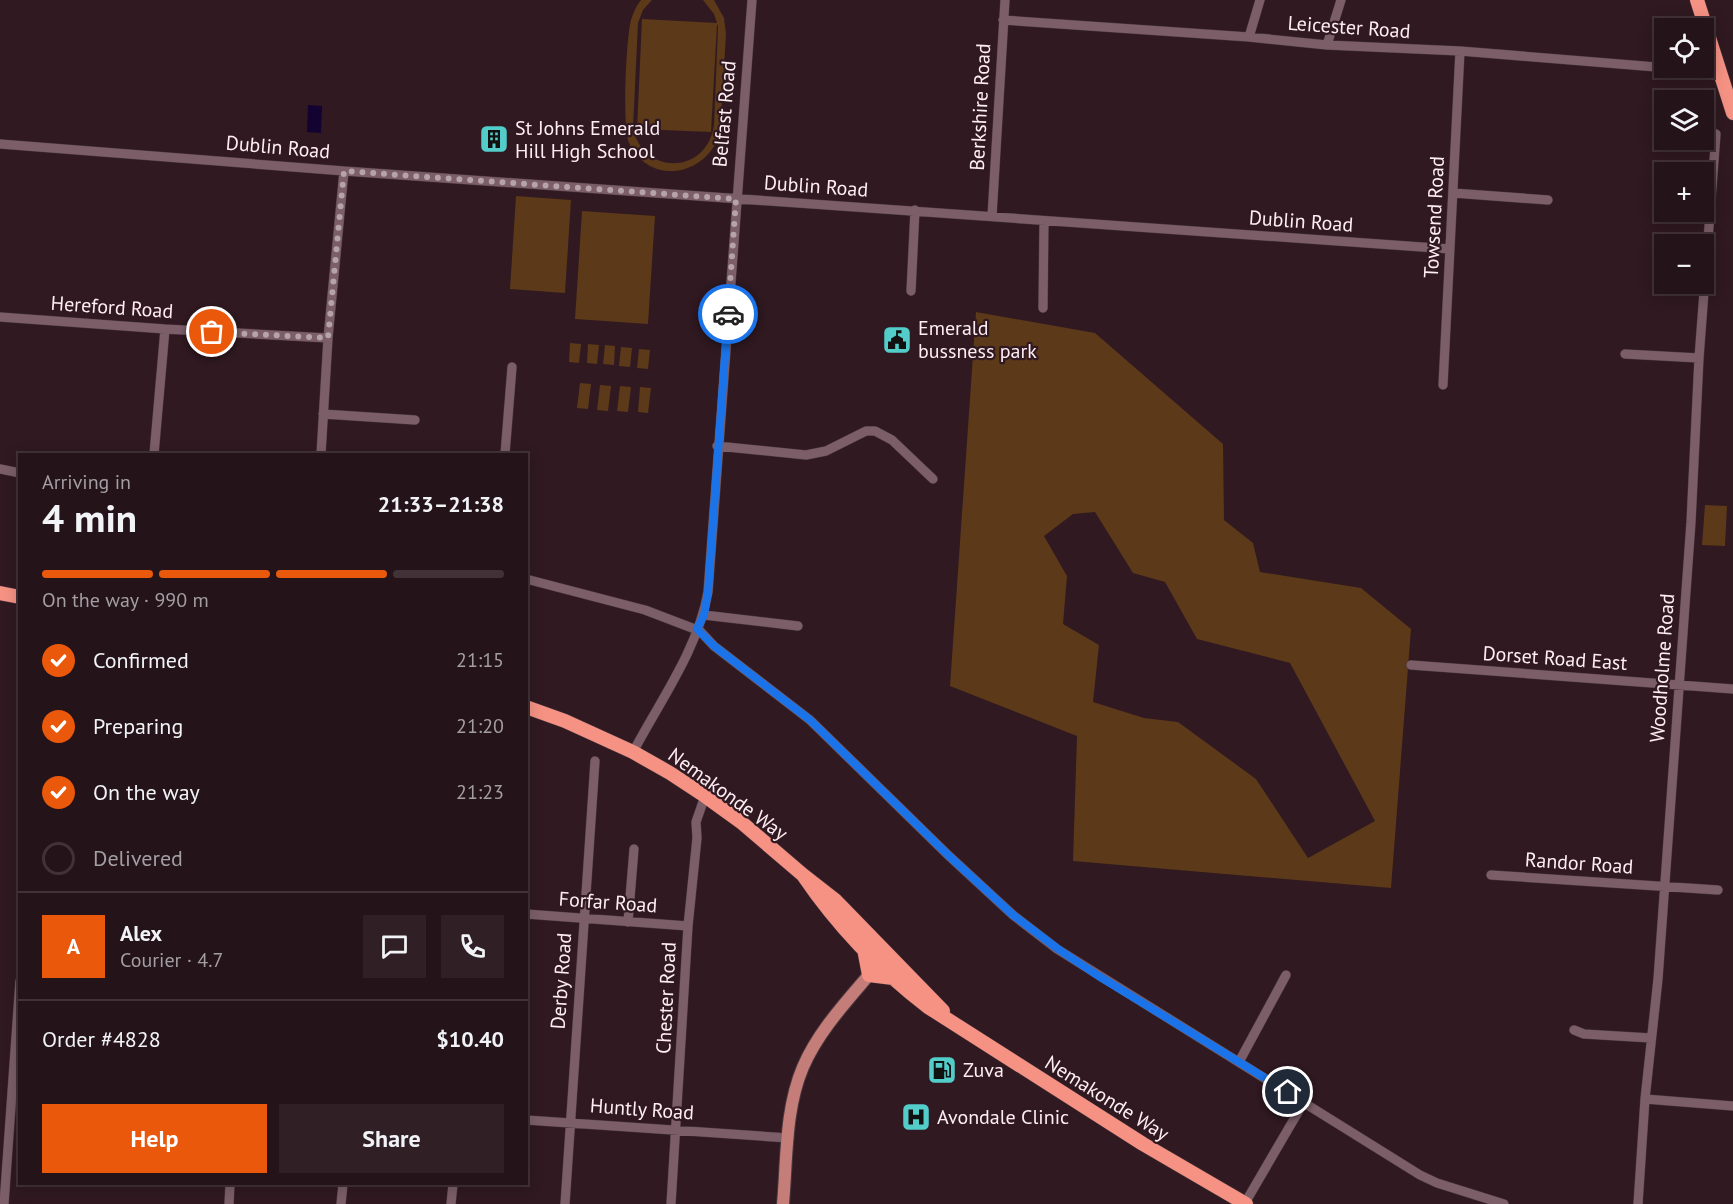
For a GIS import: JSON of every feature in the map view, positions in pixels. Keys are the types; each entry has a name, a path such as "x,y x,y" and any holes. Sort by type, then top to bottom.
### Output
{"highway":[{"path":"1696,0 1733,113"},
{"path":"0,593 18,597"},
{"name":"Nemakonde Way","path":"528,709 565,721 633,752 670,772 741,822 835,900 950,1020"},
{"name":"Nemakonde Way","path":"803,875 823,904 878,964 928,1007 1143,1144 1246,1204"},
{"path":"864,949 869,975 893,978"}],"main road":[{"path":"783,1204 793,1100 803,1067 812,1048 831,1021 888,954"}],"street":[{"name":"Belfast Road","path":"633,752 689,649 704,615 708,592 717,446 752,0"},
{"name":"Berkshire Road","path":"992,216 1005,0"},
{"path":"1249,37 1260,0"},
{"path":"1327,45 1341,0"},
{"name":"Leicester Road","path":"1003,20 1249,37 1327,45 1460,51 1654,67"},
{"name":"Towsend Road","path":"1443,385 1460,51"},
{"name":"Woodholme Road","path":"1638,1204 1645,1099 1665,886 1691,522 1699,358 1716,134"},
{"name":"Dublin Road","path":"0,144 344,171 1450,249"},
{"path":"321,453 328,338 344,171"},
{"path":"1453,193 1548,200"},
{"path":"911,291 915,210"},
{"path":"1043,308 1044,221"},
{"name":"Hereford Road","path":"0,317 328,338"},
{"path":"154,453 165,329"},
{"path":"1625,354 1699,358"},
{"path":"505,453 512,367"},
{"path":"323,414 415,420"},
{"path":"717,446 806,455 826,451 866,431 875,431 892,440 933,479"},
{"path":"0,469 18,473"},
{"path":"528,580 645,610 697,629 714,646 810,720 1013,915 1058,949 1420,1175 1437,1183 1504,1204"},
{"path":"704,615 798,626"},
{"name":"Dorset Road East","path":"1411,665 1733,689"},
{"name":"Derby Road","path":"565,1204 595,761"},
{"name":"Chester Road","path":"671,1204 688,926 697,838 696,822 705,796"},
{"path":"628,922 634,849"},
{"name":"Randor Road","path":"1491,875 1718,890"},
{"name":"Forfar Road","path":"528,914 688,926"},
{"path":"1239,1062 1286,975"},
{"path":"4,1204 18,1006"},
{"path":"1574,1030 1584,1034 1651,1038"},
{"path":"0,1082 12,1083"},
{"path":"1645,1099 1733,1106"},
{"path":"1246,1204 1304,1102"},
{"name":"Huntly Road","path":"528,1120 789,1138"},
{"path":"229,1204 230,1185"},
{"path":"341,1204 343,1185"},
{"path":"451,1204 453,1185"}],"shaded area":[{"path":"641,0 652,0 643,10 638,23 633,128 639,144 649,155 661,161 675,163 688,161 700,153 709,141 714,125 718,27 717,24 711,132 637,129 642,19 717,23 714,14 703,0 714,0 724,18 726,34 720,133 713,148 703,159 691,167 678,171 664,171 650,166 638,157 629,143 627,134 625,83 628,45 631,20"},
{"path":"308,105 322,106 321,133 307,132"},
{"path":"516,196 571,200 565,293 510,289"},
{"path":"582,211 655,216 648,324 575,319"},
{"path":"976,312 1095,333 1223,444 1224,520 1253,543 1260,572 1361,588 1411,629 1391,888 1073,861 1077,736 950,686","holes":["1095,512 1133,573 1165,582 1197,639 1290,663 1375,821 1308,858 1256,779 1178,722 1144,718 1093,702 1099,645 1063,624 1067,576 1044,536 1073,514"]},
{"path":"570,343 581,344 579,363 569,362"},
{"path":"588,344 599,345 597,364 587,363"},
{"path":"605,345 615,346 614,365 603,364"},
{"path":"621,347 632,348 630,367 619,366"},
{"path":"639,349 650,350 648,369 637,368"},
{"path":"580,383 591,384 588,409 577,408"},
{"path":"600,385 611,386 608,411 597,410"},
{"path":"620,386 631,387 628,412 617,411"},
{"path":"640,387 651,388 648,413 638,412"},
{"path":"1705,505 1727,506 1725,546 1702,545"}],"way so far":[{"path":"212,332 328,338 344,171 736,199 728,314"}],"place":[{"name":"St Johns Emerald Hill High School","path":"494,139"},
{"name":"Emerald bussness park","path":"897,340"},
{"name":"Zuva","path":"942,1070"},
{"name":"Avondale Clinic","path":"916,1117"}],"route":[{"path":"728,314 708,592 704,615 697,629 714,646 810,720 1013,915 1097,975 1288,1092"}]}
